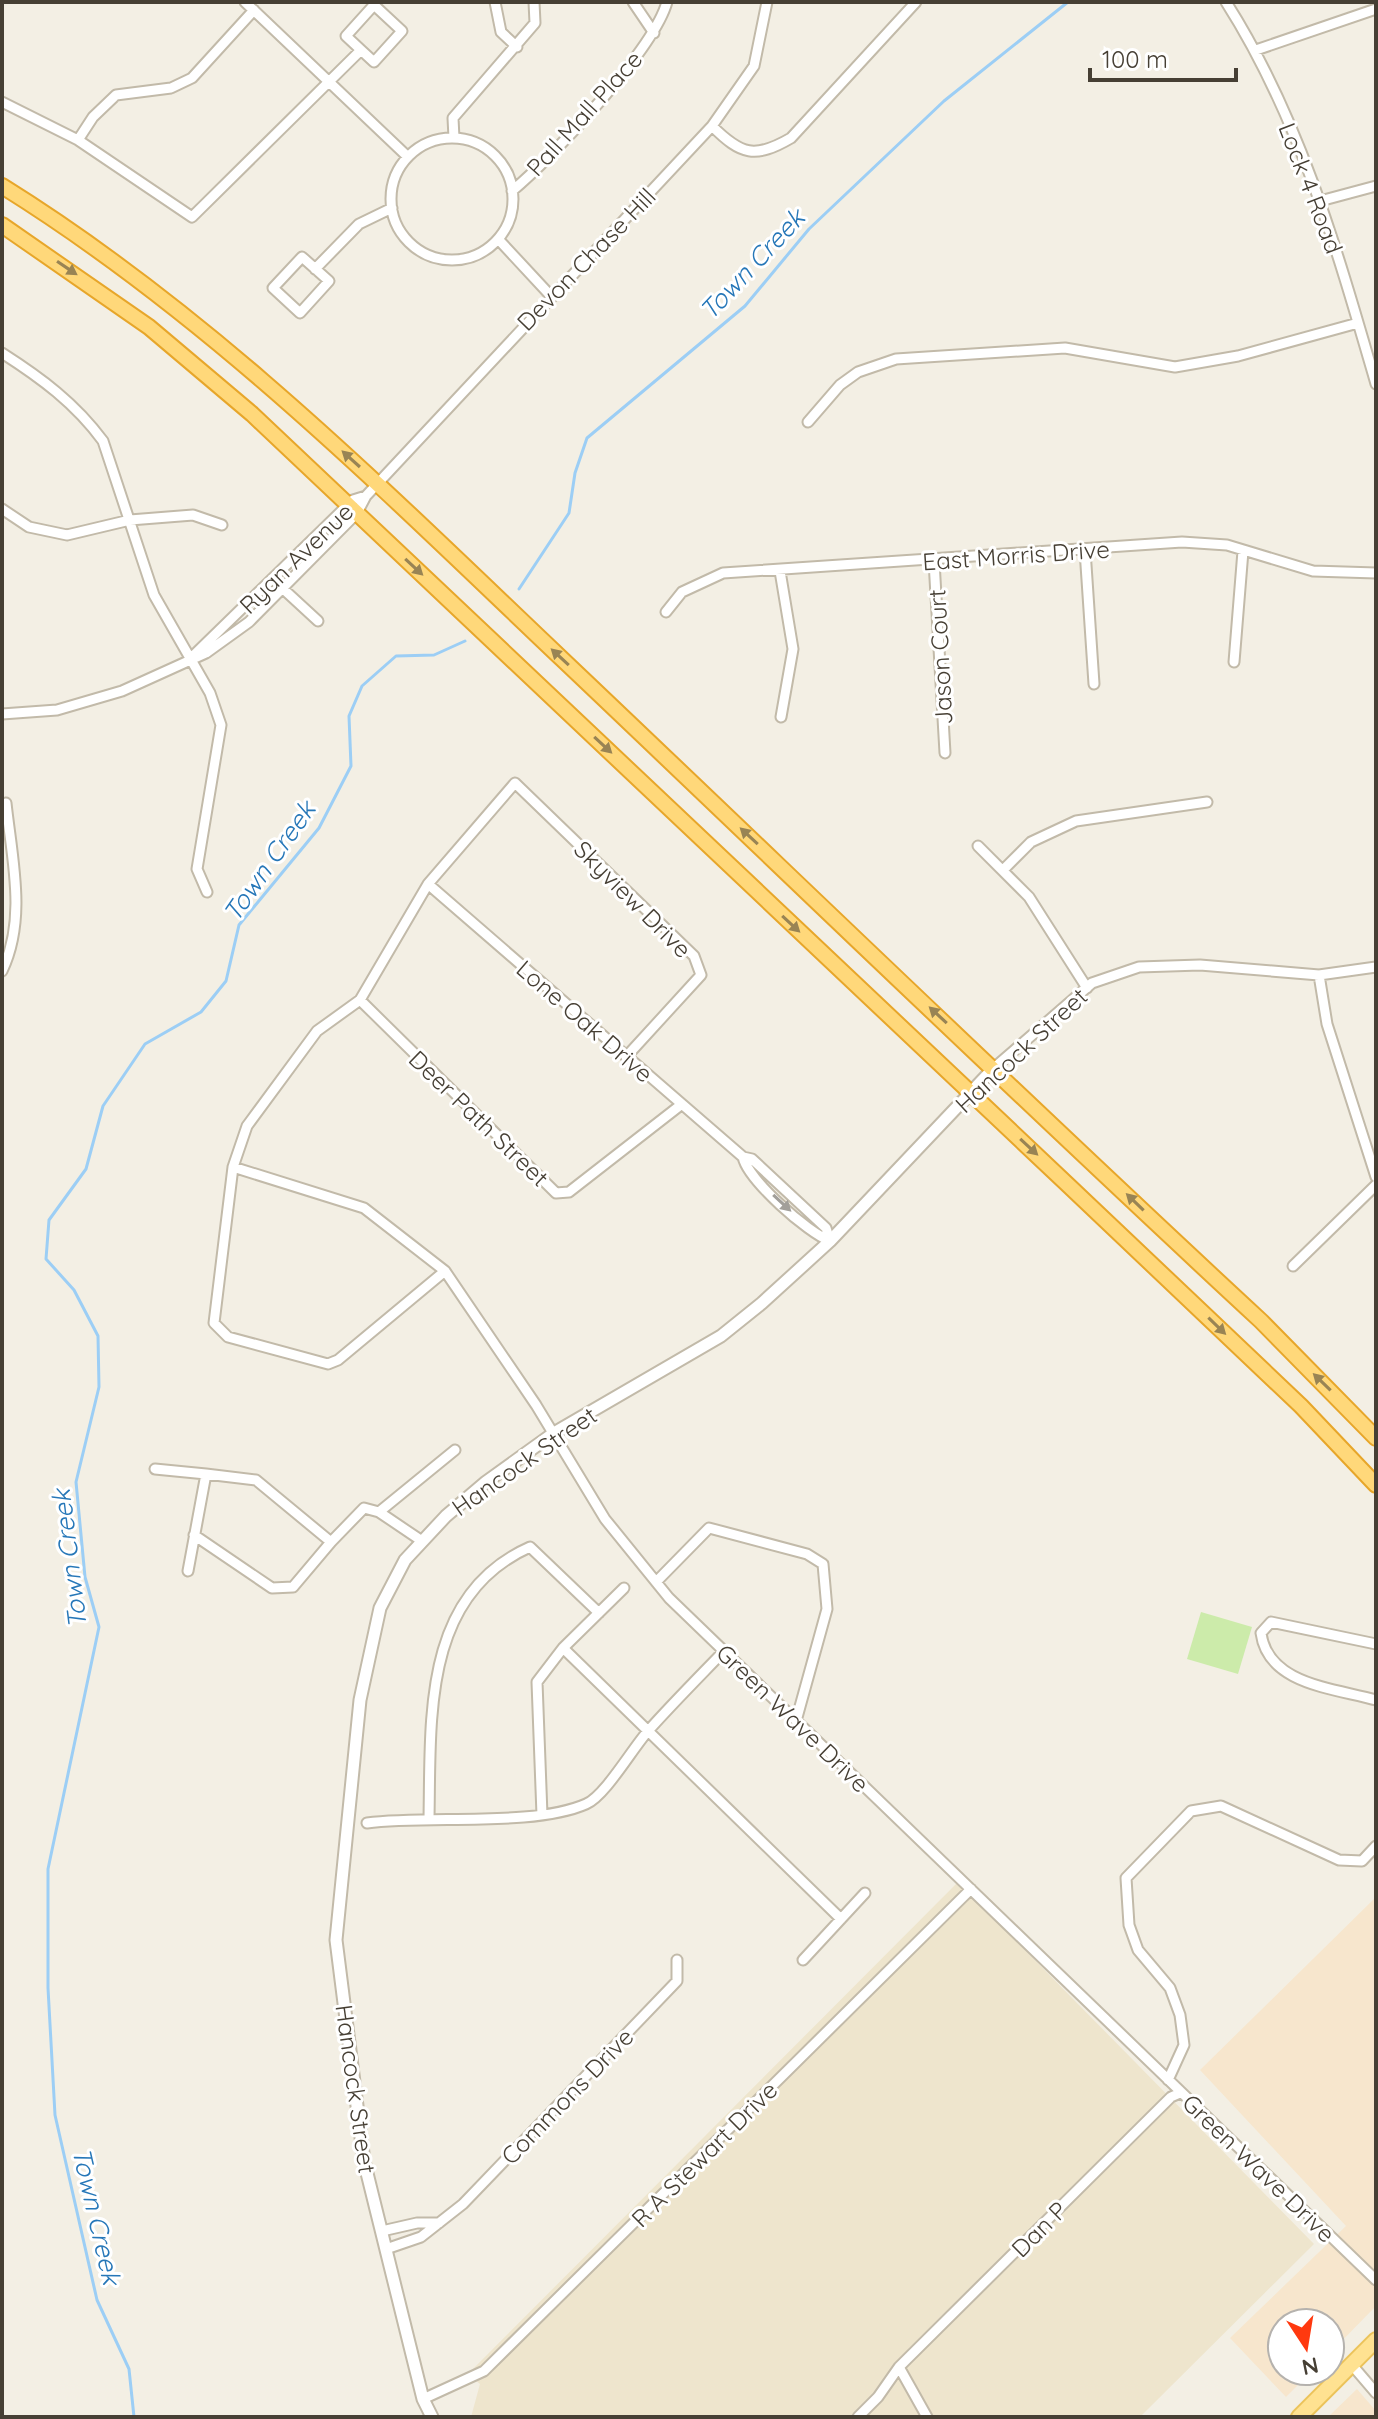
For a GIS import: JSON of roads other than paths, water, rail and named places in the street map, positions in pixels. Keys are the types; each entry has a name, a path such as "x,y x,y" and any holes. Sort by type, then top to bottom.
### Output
{"highway":[{"path":"2,186 98,250 197,324 378,484 1261,1321 1376,1438"},
{"path":"2,225 89,282 180,352 353,509 1301,1406 1376,1485"}],"main road":[{"path":"1299,2417 1376,2340"}],"street":[{"path":"245,2 408,157"},
{"path":"495,2 501,32 517,47"},
{"path":"454,138 453,118 535,23 534,2"},
{"name":"Pall Mall Place","path":"633,2 654,33"},
{"name":"Pall Mall Place","path":"512,191 535,172 654,33 667,2"},
{"name":"Devon Chase Hill","path":"366,496 550,295 712,126 754,66 767,2"},
{"path":"712,126 734,148 750,152 771,149 791,138 916,2"},
{"name":"Lock 4 Road","path":"1226,2 1256,50 1320,201 1376,384"},
{"path":"374,5 402,31 374,62 361,50 346,36 374,5"},
{"path":"1256,50 1376,9"},
{"path":"78,140 93,117 116,95 171,88 192,78 254,10"},
{"path":"2,102 78,140 192,217 361,50"},
{"path":"435,140 469,140 489,150 506,169 512,191 514,201 498,239 479,254 459,260 433,257 404,236 392,208 393,183 408,157 435,140"},
{"path":"1320,201 1376,186"},
{"path":"315,269 359,224 392,208"},
{"path":"498,239 550,295"},
{"path":"302,257 315,269 329,281 300,313 273,288 302,257"},
{"path":"808,422 840,385 858,372 896,359 1065,348 1175,367 1238,356 1358,323"},
{"path":"1364,343 1376,340"},
{"path":"2,353 48,383 87,419 103,441 154,595 210,693 221,725 197,869 207,892"},
{"name":"Ryan Avenue","path":"192,657 202,644 366,496"},
{"path":"2,509 29,527 67,535 130,520 193,515 222,525"},
{"name":"Ryan Avenue","path":"2,714 57,710 122,691 206,653 249,622 283,589 353,509"},
{"name":"East Morris Drive","path":"666,612 682,592 723,573 1182,542 1227,545 1313,571 1376,573"},
{"path":"1085,550 1094,684"},
{"path":"1234,662 1243,551"},
{"name":"Jason Court","path":"934,561 945,753"},
{"path":"780,571 793,649 781,717"},
{"path":"274,581 318,621"},
{"name":"Skyview Drive","path":"428,884 515,783 694,956 701,975 626,1057"},
{"path":"1003,870 1031,842 1076,821 1207,802"},
{"path":"2,971 16,931 17,908 6,803"},
{"path":"978,846 1029,897 1087,988"},
{"path":"428,884 360,1000 317,1031 290,1063 247,1126 233,1167 214,1323 228,1337 328,1364 338,1360 445,1271"},
{"name":"Lone Oak Drive","path":"428,884 743,1157 752,1159 826,1228 830,1241"},
{"name":"Hancock Street","path":"432,2417 423,2399 364,2161 336,1940 362,1688 380,1608 405,1560 482,1485 554,1433 721,1336 830,1241 994,1068 1087,988 1139,967 1200,965 1319,975 1376,967"},
{"path":"1319,975 1327,1024 1376,1177"},
{"name":"Deer Path Street","path":"360,1000 556,1193 569,1192 682,1104"},
{"name":"Green Wave Drive","path":"233,1167 364,1208 445,1271 554,1433 605,1519 656,1582 1168,2080 1176,2095 1376,2280"},
{"path":"1293,1266 1376,1185"},
{"path":"379,1512 455,1450"},
{"path":"155,1469 256,1480 331,1542"},
{"path":"188,1571 206,1474"},
{"path":"194,1535 272,1588 293,1587 350,1519 364,1508 379,1512 422,1541"},
{"path":"656,1582 709,1528 807,1554 823,1564 827,1609 796,1721"},
{"path":"429,1818 432,1707 441,1652 455,1618 483,1575 505,1558 530,1547 599,1613"},
{"path":"542,1815 537,1682 563,1648 624,1588"},
{"path":"1376,1644 1283,1623 1271,1622 1261,1633 1270,1661 1282,1673 1376,1700"},
{"path":"563,1648 841,1919"},
{"path":"367,1823 542,1815 587,1804 598,1795 648,1731 724,1651"},
{"path":"1168,2080 1184,2045 1180,2015 1170,1988 1138,1950 1129,1925 1126,1878 1191,1811 1221,1806 1339,1860 1362,1861 1376,1846"},
{"name":"R A Stewart Drive","path":"423,2399 484,2371 971,1889"},
{"path":"803,1960 865,1893"},
{"name":"Commons Drive","path":"386,2249 421,2237 473,2194 677,1981 677,1960"},
{"name":"Dan P","path":"858,2417 878,2397 899,2367 1176,2095"},
{"path":"382,2231 417,2223 439,2223"},
{"path":"1352,2365 1376,2393"},
{"path":"899,2367 927,2417"}],"waterway":[{"name":"Town Creek","path":"519,589 569,513 575,473 587,438 745,306 809,229 944,101 1068,2"},
{"name":"Town Creek","path":"134,2417 129,2369 97,2300 55,2115 48,1988 48,1869 99,1627 85,1577 76,1482 99,1387 98,1336 74,1290 46,1259 49,1220 86,1169 103,1106 145,1044 201,1012 226,981 239,925 319,828 351,766 349,716 362,686 396,656 434,655 465,641"}]}
